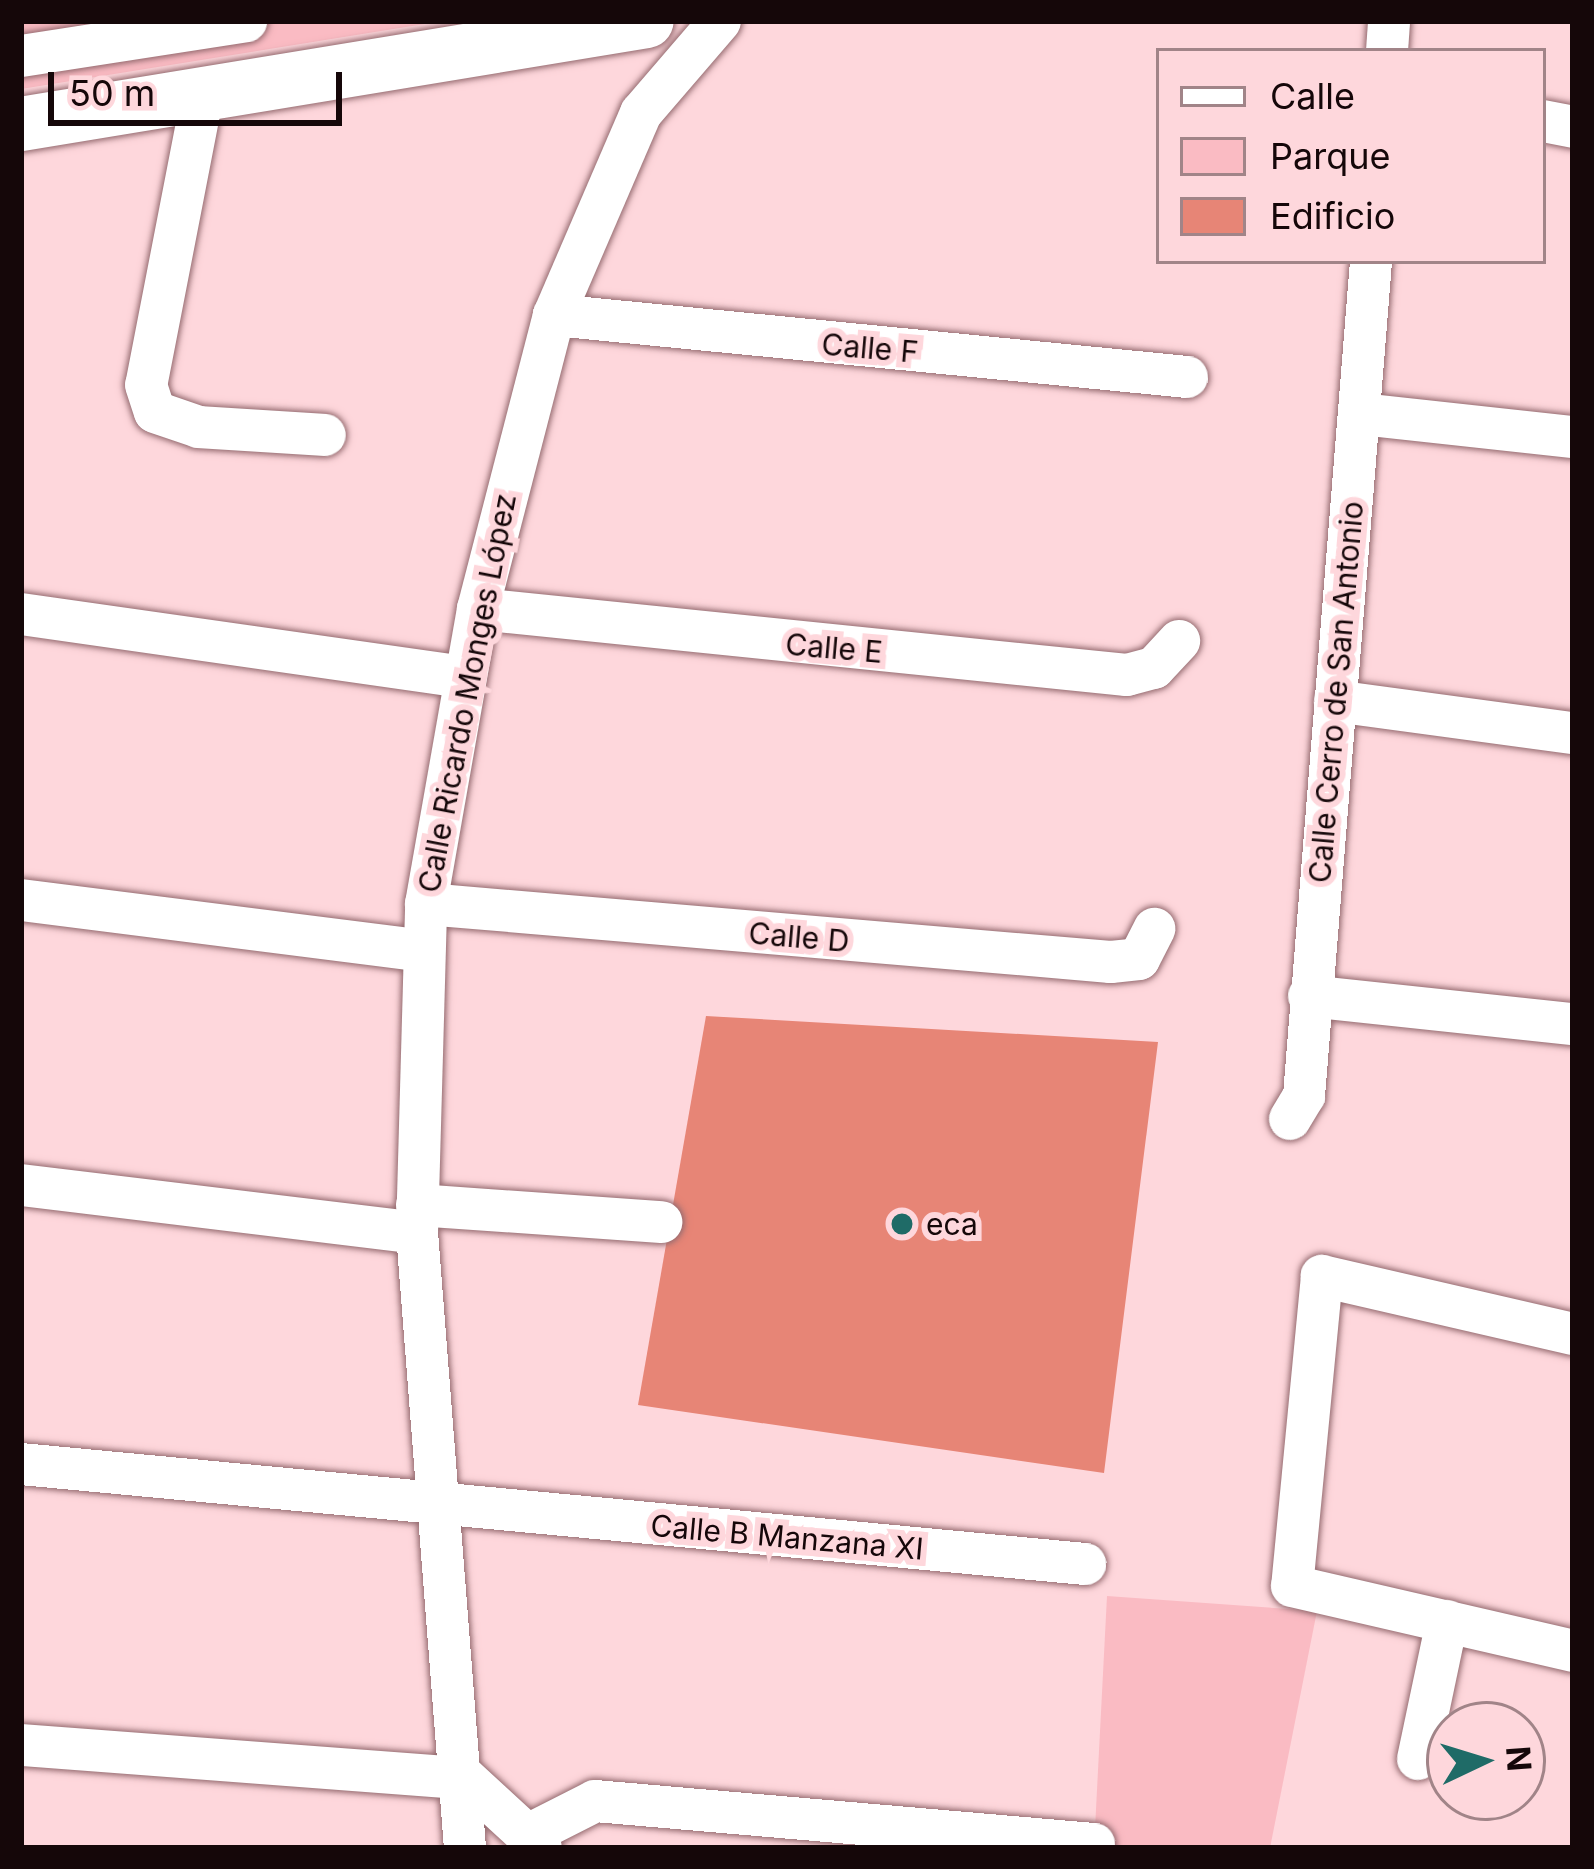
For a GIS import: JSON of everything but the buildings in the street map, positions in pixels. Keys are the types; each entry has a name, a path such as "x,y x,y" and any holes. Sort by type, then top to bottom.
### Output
{"main road":[{"path":"21,124 202,98 647,21"}],"street":[{"path":"21,56 246,21"},
{"name":"Calle Ricardo Monges López","path":"465,1848 464,1778 435,1507 417,1219 425,904 463,676 554,315 640,113 720,21"},
{"path":"202,98 146,385 155,412 199,427 325,435"},
{"name":"Calle Cerro de San Antonio","path":"1290,1119 1304,1096 1372,264"},
{"name":"Calle F","path":"554,315 1186,377"},
{"path":"1360,413 1573,437"},
{"name":"Calle E","path":"478,609 1127,675 1154,668 1179,641"},
{"path":"21,614 463,676"},
{"path":"1335,701 1573,733"},
{"path":"21,900 422,951"},
{"name":"Calle D","path":"425,904 1111,962 1139,959 1154,929"},
{"path":"1309,996 1573,1024"},
{"path":"21,1186 417,1219 661,1222"},
{"path":"1573,1334 1322,1276 1292,1586 1573,1651"},
{"name":"Calle B Manzana XI","path":"21,1464 435,1507 1084,1564"},
{"path":"1418,1759 1447,1621"},
{"path":"21,1745 464,1778 535,1841 595,1801 1094,1844"}],"green space":[{"path":"21,21 443,21 21,89"},
{"path":"1107,1596 1317,1611 1270,1848 1094,1848"}],"place":[{"name":"eca","path":"902,1224"}]}
